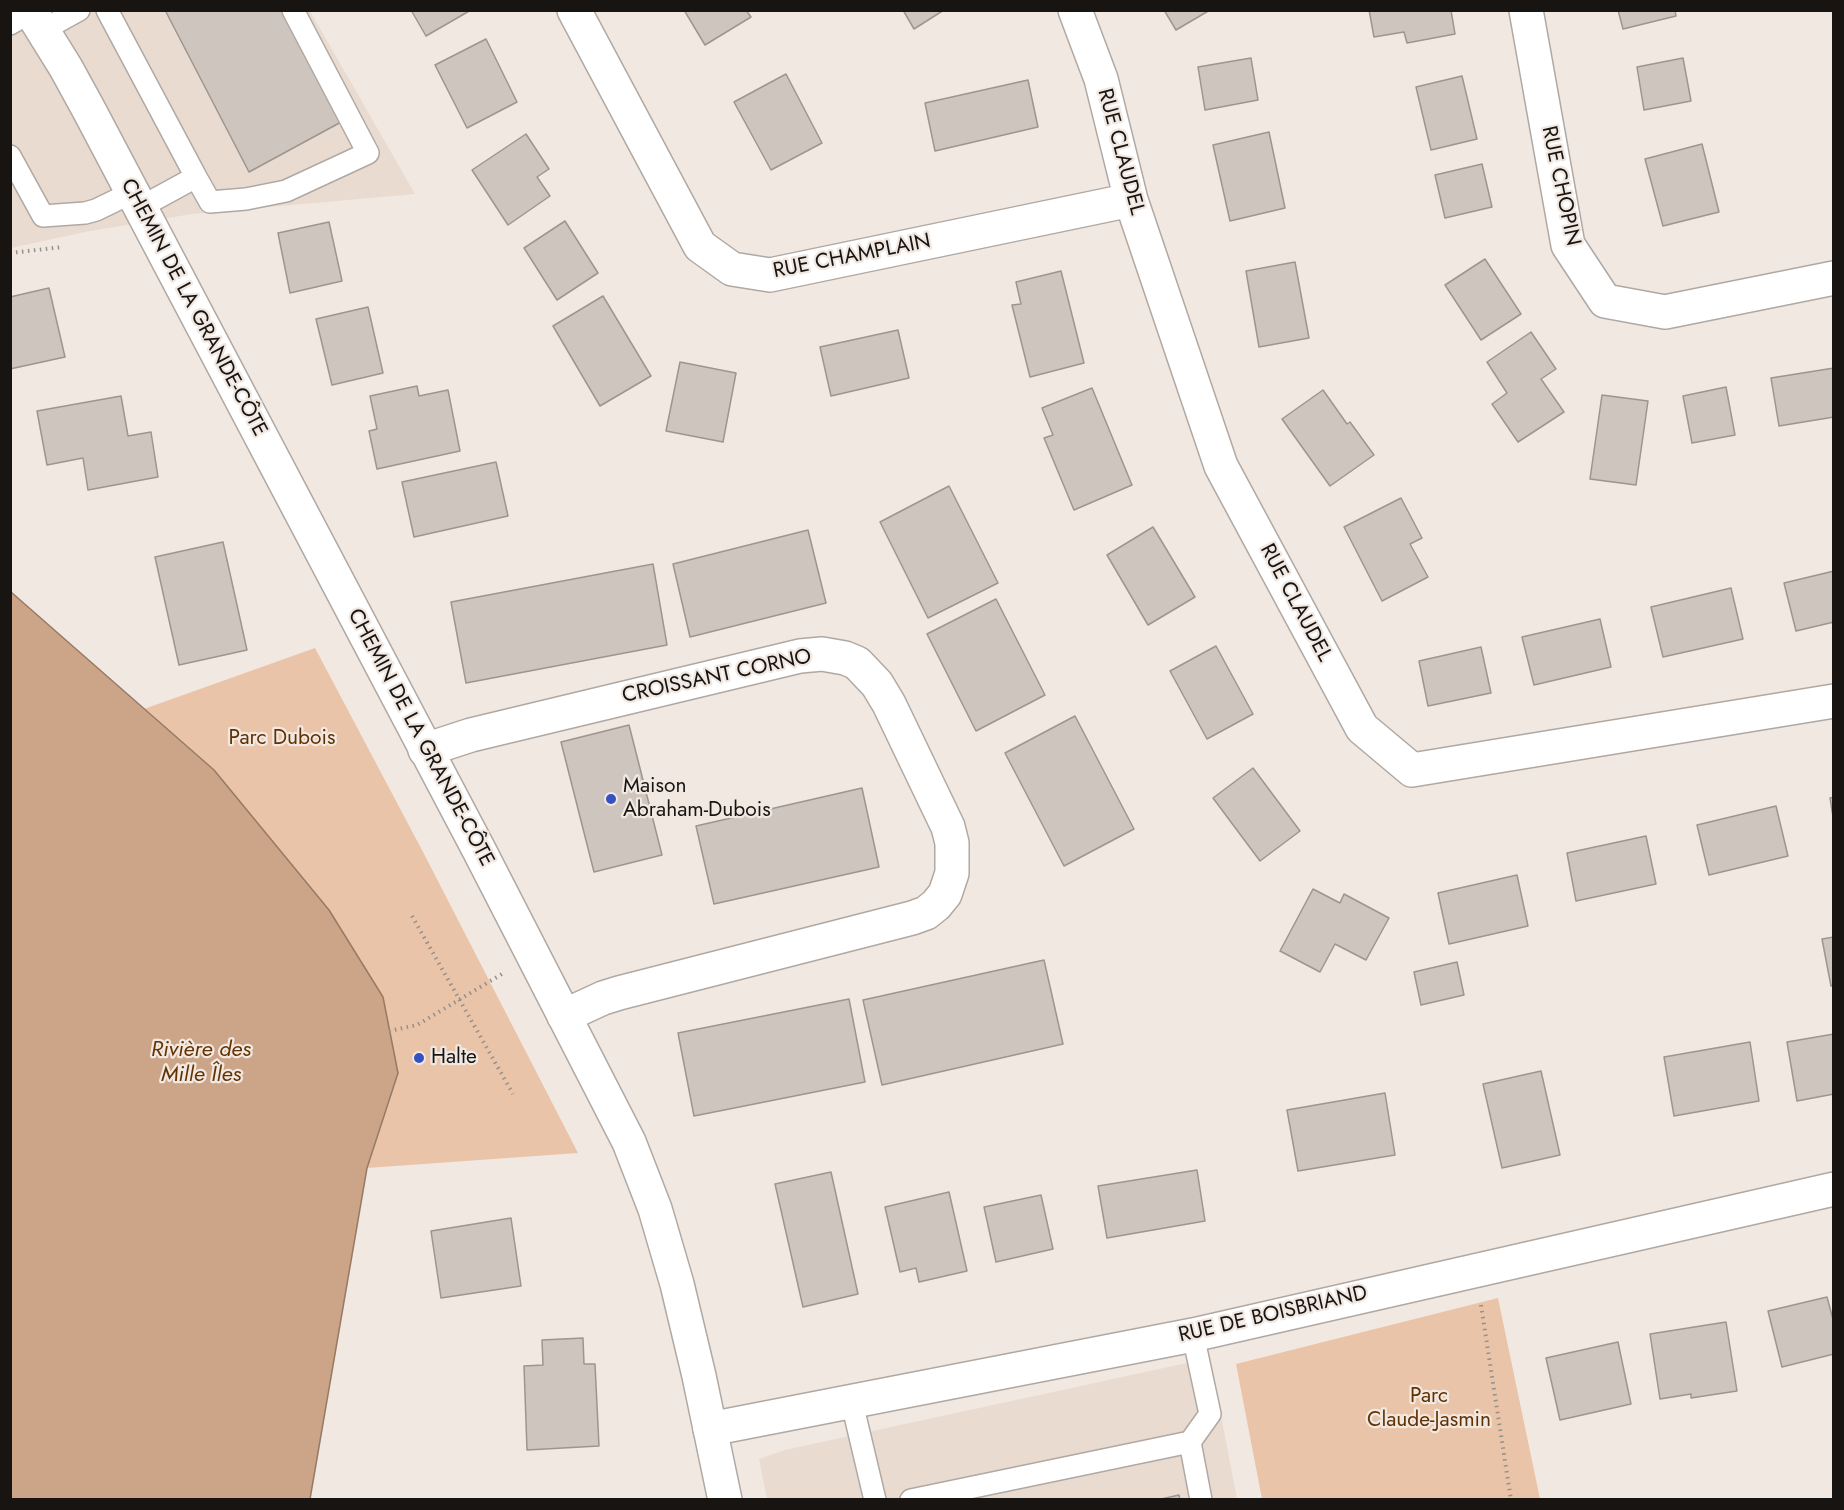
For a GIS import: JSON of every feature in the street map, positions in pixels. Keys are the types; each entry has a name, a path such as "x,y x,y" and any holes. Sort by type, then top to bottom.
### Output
{"street":[{"name":"RUE CHAMPLAIN","path":"574,10 700,246 732,269 770,275 1131,201"},
{"name":"RUE CLAUDEL","path":"1075,10 1101,79 1131,201 1221,466 1362,728 1412,770 1833,701"},
{"name":"RUE CHOPIN","path":"1526,10 1568,245 1605,301 1665,312 1833,278"},
{"name":"CHEMIN DE LA GRANDE-CÔTE","path":"29,19 89,110 426,750 629,1142 655,1209 677,1284 725,1500"},
{"name":"CROISSANT CORNO","path":"426,750 471,735 586,706 811,655 822,654 845,658 857,663 877,684 888,705 948,827 952,843 952,873 945,894 936,905 926,913 912,918 619,993 564,1016"},
{"name":"RUE DE BOISBRIAND","path":"710,1429 1193,1335 1833,1189"}],"lane":[{"path":"29,19 79,10"},
{"path":"107,10 210,202 246,199 286,191 368,153 293,10"},
{"path":"10,156 44,216 85,213 135,200 196,177"},
{"path":"911,1500 1190,1442 1210,1414 1193,1335"},
{"path":"852,1403 874,1500"},
{"path":"1190,1442 1201,1500"}],"path":[{"path":"412,916 513,1094"},
{"path":"389,1031 417,1025 510,970"},
{"path":"1476,1269 1511,1500"}],"shaded area":[{"path":"10,11 310,11 415,194 192,214 85,232 11,248"},
{"path":"1210,1358 1237,1499 767,1499 759,1459 785,1450"}],"green space":[{"name":"Parc Dubois","path":"315,648 578,1153 367,1168 398,1073 329,910 214,770 144,709"},
{"name":"Parc Claude-Jasmin","path":"1498,1298 1540,1499 1262,1499 1236,1364"}],"water":[{"name":"Rivière des Mille Îles","path":"11,592 214,770 329,910 383,997 398,1073 367,1168 310,1499 11,1499"}],"building":[{"path":"165,10 285,10 343,121 249,172"},
{"path":"411,10 471,10 426,36"},
{"path":"684,10 746,10 751,17 705,45"},
{"path":"903,10 944,10 914,29"},
{"path":"1164,10 1210,10 1176,30"},
{"path":"1369,10 1451,10 1455,34 1407,43 1404,32 1374,37"},
{"path":"1618,10 1675,10 1676,16 1623,29"},
{"path":"486,39 517,102 467,128 435,65"},
{"path":"1251,58 1258,100 1205,110 1198,67"},
{"path":"1683,58 1691,101 1644,110 1637,67"},
{"path":"786,74 822,143 771,170 734,102"},
{"path":"1462,76 1477,139 1431,150 1416,87"},
{"path":"1028,80 1038,127 935,151 925,103"},
{"path":"1269,132 1285,208 1230,221 1213,145"},
{"path":"526,134 549,169 537,177 550,196 508,225 472,170"},
{"path":"1702,144 1719,212 1663,226 1645,159"},
{"path":"1482,164 1492,207 1445,218 1435,175"},
{"path":"565,221 598,273 557,300 524,248"},
{"path":"329,222 342,281 290,293 278,233"},
{"path":"1485,259 1521,314 1481,340 1445,285"},
{"path":"1295,262 1309,338 1259,347 1246,271"},
{"path":"1061,271 1084,363 1030,377 1012,305 1021,304 1016,282"},
{"path":"49,288 65,357 10,369 10,297"},
{"path":"603,296 651,376 600,406 553,326"},
{"path":"368,307 383,373 332,385 316,319"},
{"path":"898,330 909,378 831,396 820,347"},
{"path":"1531,332 1556,369 1541,379 1564,412 1518,442 1492,404 1507,393 1487,362"},
{"path":"680,362 736,373 723,442 666,431"},
{"path":"1834,368 1834,417 1779,426 1771,378"},
{"path":"417,386 419,396 448,390 460,451 377,469 369,431 377,429 370,396"},
{"path":"1726,387 1735,435 1692,443 1683,396"},
{"path":"1092,388 1132,485 1074,510 1044,438 1053,435 1042,408"},
{"path":"1323,390 1347,424 1350,422 1374,455 1330,486 1282,419"},
{"path":"1602,395 1648,401 1636,485 1590,479"},
{"path":"121,396 128,436 151,432 158,477 88,490 83,458 47,465 37,411"},
{"path":"496,462 508,516 414,537 402,482"},
{"path":"949,486 998,583 928,618 880,522"},
{"path":"1401,498 1422,538 1410,544 1428,577 1382,601 1344,527"},
{"path":"1153,527 1195,597 1148,625 1107,555"},
{"path":"808,530 826,603 690,637 673,564"},
{"path":"223,542 247,650 179,665 155,557"},
{"path":"653,564 667,645 466,683 451,602"},
{"path":"1834,571 1834,622 1796,631 1784,583"},
{"path":"1731,588 1743,639 1663,657 1651,607"},
{"path":"996,599 1045,695 976,731 927,634"},
{"path":"1600,619 1611,667 1534,685 1522,637"},
{"path":"1216,646 1253,714 1207,739 1170,671"},
{"path":"1481,647 1491,693 1428,706 1419,661"},
{"path":"1075,716 1134,829 1064,866 1005,753"},
{"name":"Maison Abraham-Dubois","path":"629,725 662,855 594,872 561,742"},
{"path":"1253,768 1300,831 1260,861 1213,798"},
{"path":"862,788 879,867 714,904 696,826"},
{"path":"1834,797 1834,823 1830,798"},
{"path":"1776,806 1788,856 1709,875 1697,825"},
{"path":"1646,836 1656,884 1576,901 1567,853"},
{"path":"1517,875 1528,926 1449,944 1438,893"},
{"path":"1313,889 1340,903 1344,894 1389,918 1366,960 1335,944 1320,972 1280,951"},
{"path":"1834,937 1834,985 1831,986 1822,939"},
{"path":"1044,960 1063,1044 882,1085 863,1000"},
{"path":"1457,962 1464,995 1421,1005 1414,972"},
{"path":"849,999 865,1082 694,1116 678,1033"},
{"path":"1834,1034 1834,1094 1797,1101 1787,1042"},
{"path":"1750,1042 1759,1101 1674,1116 1664,1057"},
{"path":"1541,1071 1560,1155 1502,1168 1483,1084"},
{"path":"1385,1093 1395,1155 1298,1171 1287,1110"},
{"path":"1197,1170 1205,1221 1107,1238 1098,1186"},
{"path":"831,1172 858,1294 803,1307 775,1184"},
{"path":"949,1192 967,1271 919,1282 916,1268 900,1272 885,1207"},
{"path":"1041,1195 1053,1249 996,1262 984,1207"},
{"path":"511,1218 521,1286 441,1298 431,1231"},
{"path":"1827,1297 1834,1323 1834,1354 1782,1367 1768,1311"},
{"path":"1726,1322 1737,1391 1691,1398 1691,1394 1660,1399 1650,1334"},
{"path":"583,1338 584,1364 595,1364 599,1446 527,1450 524,1366 543,1365 542,1340"},
{"path":"1618,1342 1631,1404 1560,1420 1546,1358"},
{"path":"1179,1495 1180,1500 1157,1500"}],"place":[{"name":"Maison Abraham-Dubois","path":"611,799"},
{"name":"Halte","path":"419,1058"}]}
